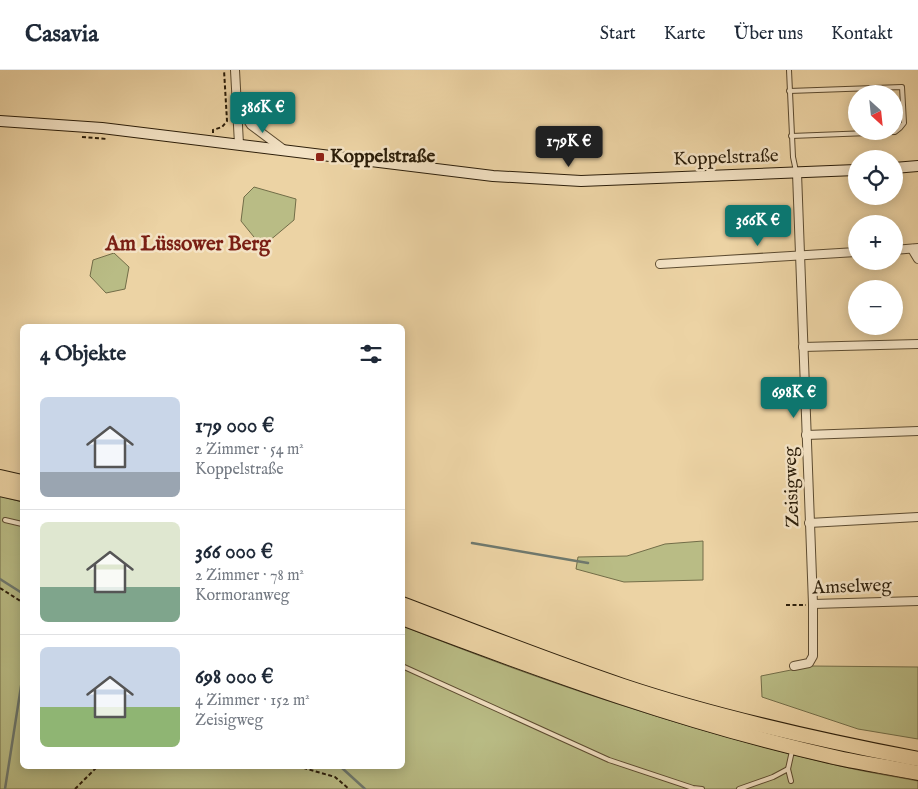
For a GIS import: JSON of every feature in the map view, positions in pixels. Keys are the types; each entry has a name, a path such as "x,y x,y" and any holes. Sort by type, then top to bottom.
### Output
{"highway":[{"path":"0,477 20,482"},
{"path":"0,489 20,494"},
{"path":"405,605 633,689 743,721 918,759"},
{"path":"405,619 622,698 844,759 918,772"}],"street":[{"path":"234,70 239,144"},
{"path":"237,104 251,125 283,149"},
{"name":"Koppelstraße","path":"0,121 102,128 212,140 409,167 494,176 581,181 848,170"},
{"path":"903,167 918,166"},
{"name":"Zeisigweg","path":"794,666 809,663 813,656 813,604 797,173"},
{"path":"915,248 918,259"},
{"path":"660,264 848,252"},
{"path":"802,347 918,344"},
{"path":"806,435 918,431"},
{"path":"809,523 918,517"},
{"name":"Amselweg","path":"813,604 918,601"}],"lane":[{"path":"789,70 793,157 797,173"},
{"path":"789,91 902,87 904,122 895,132 792,136"},
{"path":"5,520 20,524"},
{"path":"405,667 608,760 693,788 702,789"},
{"path":"791,781 788,769 793,746"},
{"path":"739,789 773,777 788,769"}],"path":[{"path":"212,140 214,130 222,127 227,121 224,70"},
{"path":"79,137 106,139"},
{"path":"0,588 20,601"},
{"name":"Amselweg","path":"786,605 813,604"},
{"path":"75,789 95,769"},
{"path":"307,769 335,777 349,789"}],"green space":[{"path":"254,187 296,199 294,220 262,247 241,221 244,197"},
{"path":"114,253 129,267 125,289 106,293 90,276 93,260"},
{"path":"0,496 20,501 20,769 405,769 405,627 564,686 673,721 849,768 918,781 918,789 0,789"},
{"path":"703,541 703,580 624,582 576,569 578,557 627,556 665,544"},
{"path":"811,666 918,667 918,739 858,729 762,697 761,676"}],"waterway":[{"path":"472,543 588,563"},
{"path":"0,579 20,592"},
{"path":"5,789 20,693"},
{"path":"343,769 365,789"}],"place":[{"name":"Koppelstraße","path":"320,157"}],"district":[{"name":"Am Lüssower Berg","path":"188,244"}]}
